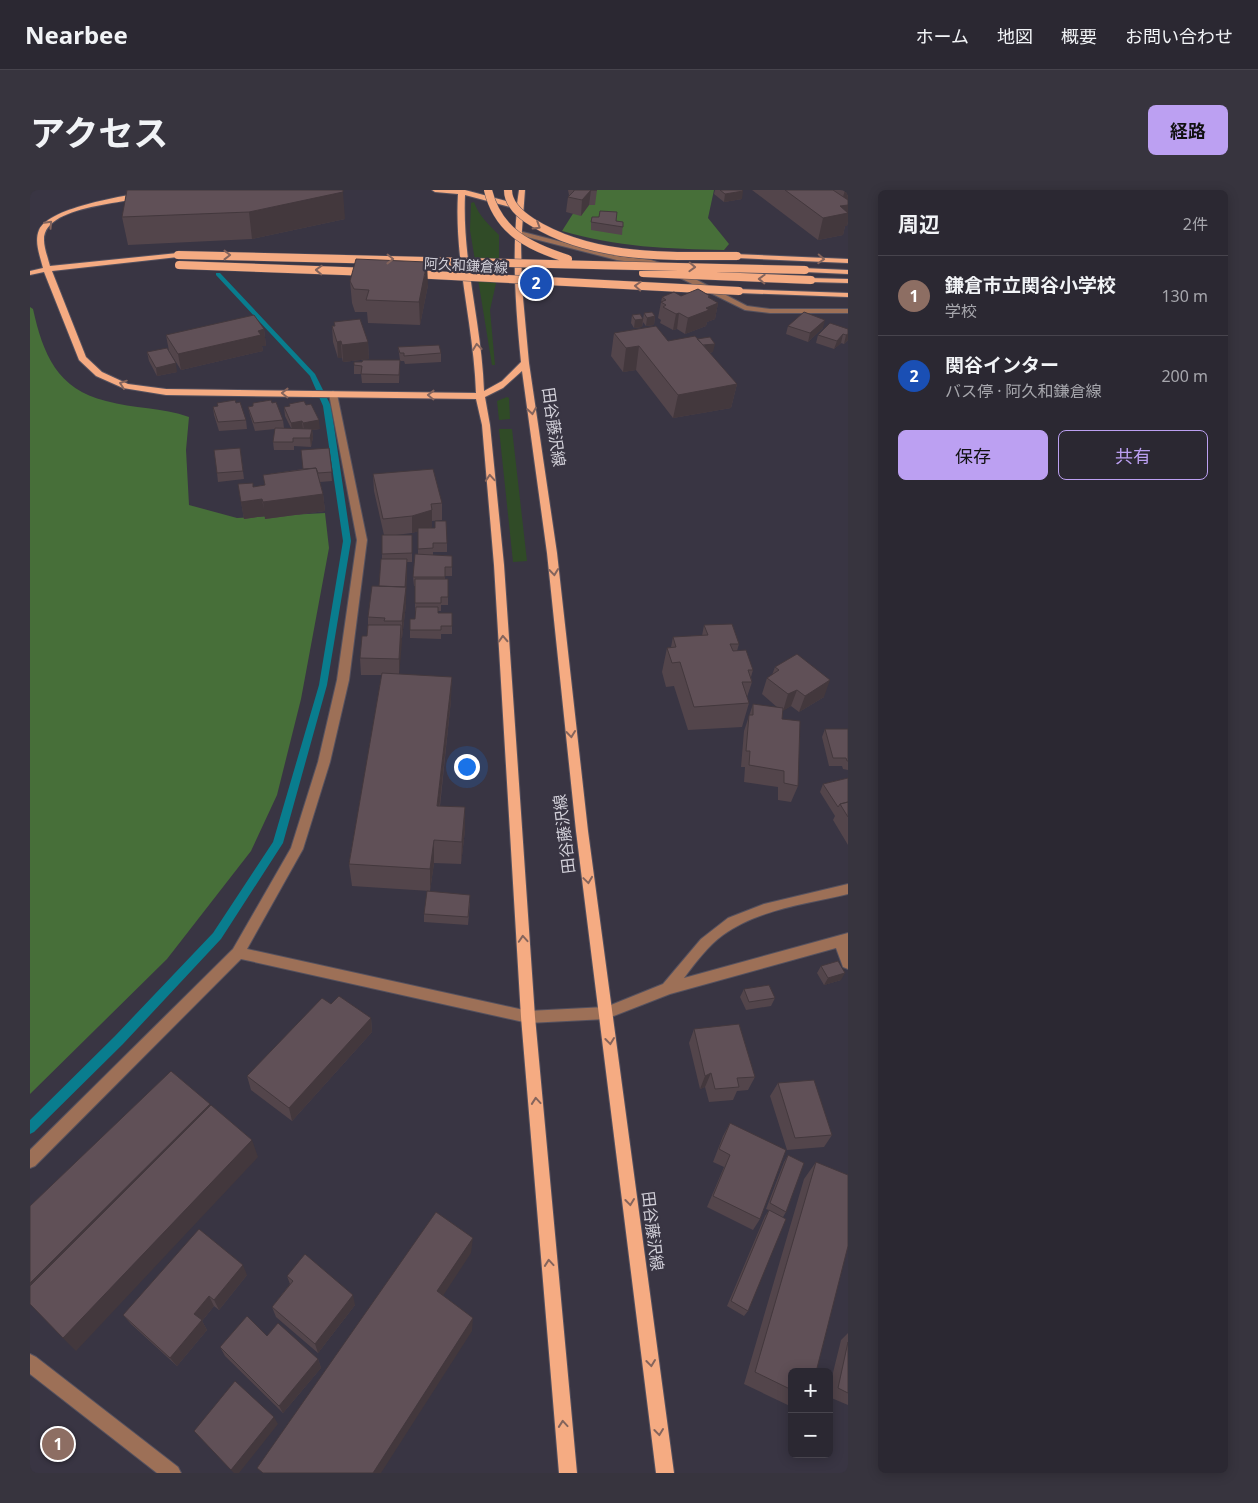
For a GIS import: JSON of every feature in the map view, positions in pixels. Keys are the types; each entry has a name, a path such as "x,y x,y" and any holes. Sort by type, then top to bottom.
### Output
{"main road":[{"path":"163,190 72,210 54,218 43,229 40,240 47,269 82,358 99,374 126,386 166,392 480,396 504,385 525,363"},
{"path":"435,190 462,190 521,208"},
{"path":"462,190 460,224 462,249 479,360 480,396 486,424 499,565 528,1017 568,1473"},
{"path":"488,190 489,204 502,225 527,243 558,256 591,266 679,276 848,281"},
{"path":"508,190 516,210 539,228 572,241 603,249 655,254 848,261"},
{"name":"田谷藤沢線","path":"522,190 518,232 518,287 525,363 552,553 582,831 665,1473"},
{"name":"阿久和鎌倉線","path":"30,273 47,269 178,255 360,258 848,272"},
{"name":"阿久和鎌倉線","path":"112,262 383,273"},
{"name":"阿久和鎌倉線","path":"402,274 848,295"}],"street":[{"path":"125,190 131,197"},
{"path":"518,232 669,269 745,308 770,311 848,311"},
{"path":"30,1161 238,954 297,849 324,762 343,680 362,540 333,394"},
{"path":"668,988 696,952 720,930 754,913 848,889"},
{"path":"238,954 528,1017 606,1013 668,988 844,941 848,963"},
{"path":"30,1363 172,1473"}],"green space":[{"path":"586,190 714,190 708,218 729,244 724,250 663,248 602,241 562,231 586,193"},
{"path":"474,202 481,216 499,235 499,270 490,310 495,365 492,365 470,230 471,203"},
{"path":"30,307 33,309 48,355 64,378 75,388 106,401 169,411 189,417 186,450 189,505 237,518 325,513 329,548 301,699 277,795 251,851 167,959 30,1094"},
{"path":"509,398 510,419 499,420 497,401"},
{"path":"499,429 512,429 527,561 513,562"}],"building":[{"path":"127,190 343,190 343,192 249,212 122,217"},
{"path":"574,190 591,190 582,200 568,197"},
{"path":"720,190 742,190 743,191 725,194"},
{"path":"785,190 833,190 848,200 848,205 840,206 848,213 823,218"},
{"path":"600,211 617,212 616,221 623,222 623,227 591,222 592,217 599,217"},
{"path":"356,259 427,262 419,302 366,300 369,290 354,289 350,281"},
{"path":"698,289 718,303 706,308 709,310 688,318 663,307 666,305 661,302 666,300 662,297 674,292 681,296"},
{"path":"652,312 655,316 647,318 644,313"},
{"path":"804,312 825,320 810,333 788,326"},
{"path":"640,314 643,319 635,320 632,315"},
{"path":"254,315 264,329 258,331 261,335 178,354 166,335"},
{"path":"360,319 368,342 342,345 341,341 337,342 332,326 335,326 334,322"},
{"path":"830,323 848,329 848,334 843,334 837,341 818,335"},
{"path":"656,326 668,341 695,336 737,384 678,395 639,346 626,348 614,333"},
{"path":"710,337 715,344 703,345 697,339"},
{"path":"439,345 441,353 404,356 404,353 400,353 398,347"},
{"path":"167,348 176,363 156,368 147,352"},
{"path":"363,360 400,360 399,375 361,374 362,366 354,365 354,362 362,362"},
{"path":"235,400 236,403 240,402 246,420 218,422 213,407 218,406 217,403"},
{"path":"271,400 272,403 276,402 283,420 254,423 248,407 253,406 253,403"},
{"path":"304,401 306,405 311,404 319,420 291,423 284,407"},
{"path":"275,428 312,429 310,438 293,438 293,442 273,442"},
{"path":"240,448 243,471 217,473 214,450"},
{"path":"329,448 332,472 318,473 316,468 303,469 301,450"},
{"path":"316,468 323,494 263,502 262,499 241,502 238,484 253,483 253,487 265,485 263,475"},
{"path":"433,469 442,503 431,504 432,510 412,516 383,519 373,474"},
{"path":"435,521 446,521 447,543 433,543 433,548 418,549 418,528 435,528"},
{"path":"382,535 412,535 412,553 382,554"},
{"path":"415,554 452,556 452,567 445,567 445,577 413,577"},
{"path":"381,559 407,559 405,587 379,586"},
{"path":"415,579 448,579 448,597 441,597 441,603 415,603"},
{"path":"372,586 406,587 402,621 384,621 385,618 368,617"},
{"path":"416,607 438,607 438,613 452,613 452,626 441,626 441,630 410,630 410,619 415,619"},
{"path":"732,624 739,644 730,644 733,651 746,650 753,670 748,670 752,682 742,682 749,703 694,707 680,662 672,663 667,648 676,647 673,637 708,635 704,625"},
{"path":"368,625 401,625 399,659 360,658 362,636 367,636"},
{"path":"797,654 830,680 805,696 797,690 788,694 767,678 779,670 775,667"},
{"path":"382,673 452,677 437,806 465,807 462,842 434,840 430,869 349,864"},
{"path":"753,704 783,708 782,719 800,721 798,786 784,783 784,771 749,765 750,751 746,751 749,715 753,715"},
{"path":"825,729 848,729 848,761 846,758 833,758"},
{"path":"848,778 848,802 840,804 838,807 823,784"},
{"path":"848,802 848,817 840,804"},
{"path":"427,891 470,895 468,917 424,914"},
{"path":"838,961 845,973 828,978 821,966"},
{"path":"769,985 775,998 749,1002 744,989"},
{"path":"339,996 371,1018 289,1108 247,1076 322,998 331,1004"},
{"path":"739,1024 755,1077 737,1078 739,1087 715,1089 711,1073 705,1076 694,1029"},
{"path":"171,1071 210,1104 30,1283 30,1206"},
{"path":"814,1080 832,1135 795,1138 778,1083"},
{"path":"211,1105 252,1140 63,1338 30,1304 30,1286"},
{"path":"730,1123 786,1150 760,1219 713,1196 730,1155 719,1149"},
{"path":"788,1155 804,1163 786,1212 770,1203"},
{"path":"816,1162 848,1175 848,1246 817,1368 788,1368 788,1388 755,1372"},
{"path":"769,1210 786,1219 748,1311 731,1301"},
{"path":"436,1212 473,1238 437,1291 473,1318 373,1473 263,1473 257,1468"},
{"path":"199,1229 243,1265 214,1300 209,1296 194,1314 202,1320 170,1358 123,1315"},
{"path":"305,1254 353,1295 315,1344 272,1307 293,1281 287,1276"},
{"path":"247,1316 267,1336 278,1323 318,1359 279,1406 220,1347"},
{"path":"848,1342 848,1393 838,1388"},
{"path":"235,1381 274,1417 231,1470 194,1431"}],"waterway":[{"path":"30,1128 119,1040 217,936 278,843 323,685 347,541 327,406 313,375 218,274"}],"place":[{"name":"関谷インター","path":"536,283"},
{"name":"鎌倉市立関谷小学校","path":"58,1444"}]}
